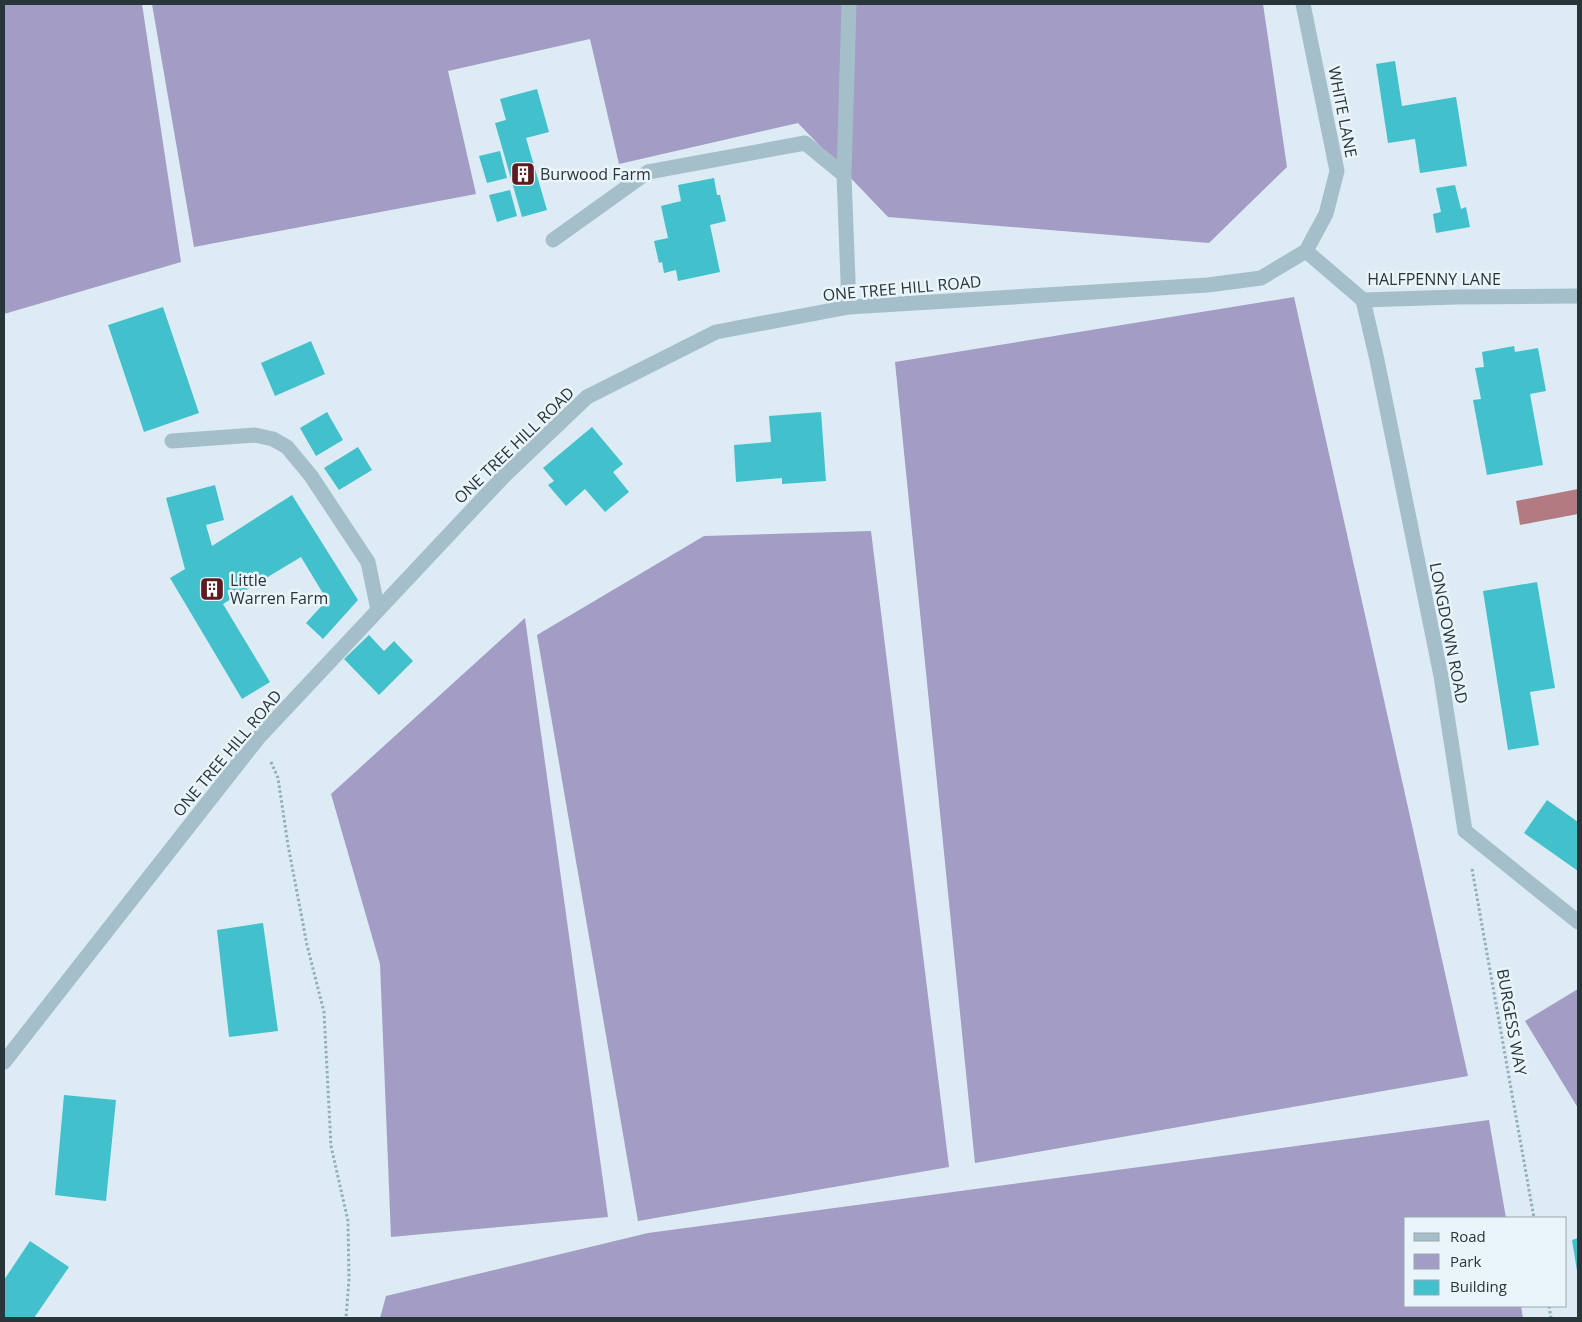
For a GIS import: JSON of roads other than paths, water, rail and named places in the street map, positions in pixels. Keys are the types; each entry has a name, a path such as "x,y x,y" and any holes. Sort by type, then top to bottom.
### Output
{"street":[{"path":"849,4 844,175 849,307"},
{"name":"WHITE LANE","path":"1303,4 1337,171 1326,214 1306,251"},
{"path":"553,240 648,172 805,143 844,175"},
{"name":"HALFPENNY LANE","path":"1306,251 1363,300 1578,296"},
{"name":"ONE TREE HILL ROAD","path":"4,1062 259,737 504,476 587,397 716,332 849,307 1226,282 1261,278 1306,251"},
{"name":"LONGDOWN ROAD","path":"1363,300 1377,360 1441,676 1465,831 1578,922"},
{"path":"172,441 254,435 273,439 286,447 311,476 368,562 378,610"}],"place":[{"name":"Burwood Farm","path":"523,174"},
{"name":"Little Warren Farm","path":"212,589"}]}
